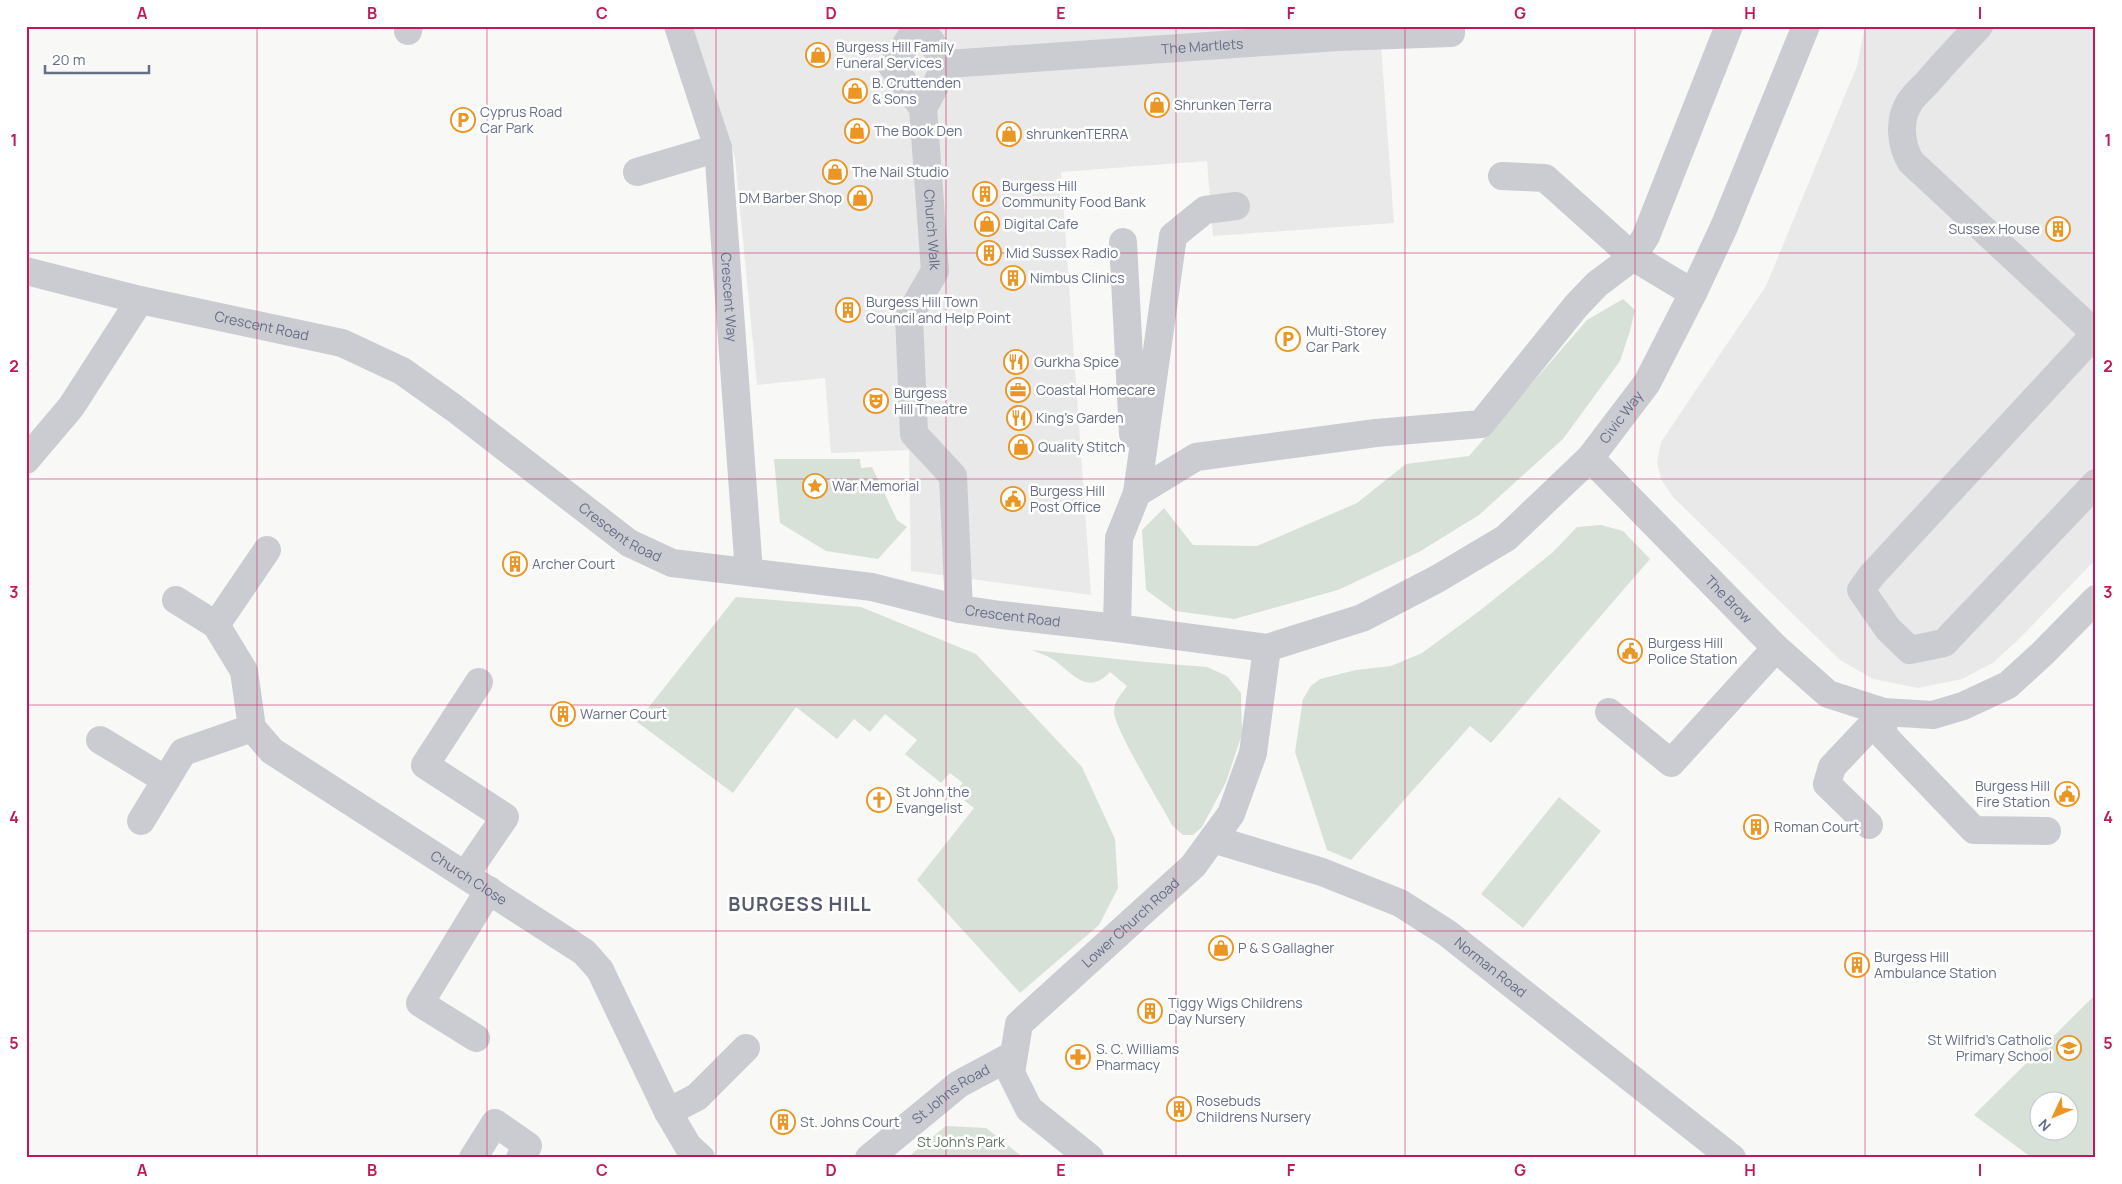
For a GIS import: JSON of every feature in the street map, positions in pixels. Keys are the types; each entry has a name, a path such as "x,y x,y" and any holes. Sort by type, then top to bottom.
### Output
{"street":[{"name":"Crescent Way","path":"678,26 718,148 750,572"},
{"path":"919,26 947,64 923,108 892,66 919,26"},
{"name":"The Martlets","path":"947,64 1338,37 1451,33 1451,26"},
{"path":"1137,493 1196,457 1376,433 1481,424 1576,306 1597,284 1633,257 1646,236 1729,26"},
{"name":"Civic Way","path":"1267,648 1362,618 1437,580 1506,538 1590,458 1647,383 1693,293 1724,227 1806,26"},
{"path":"1979,26 1908,104 1903,121 1902,140 1904,152 1911,162 2096,334 1879,568 1861,590 1888,629 1910,650 1944,643 2096,483"},
{"name":"Church Walk","path":"923,108 935,271 909,316 914,434 953,476 959,609"},
{"path":"637,172 718,148"},
{"path":"1502,176 1545,178 1633,257 1693,293"},
{"path":"1117,628 1119,538 1137,493 1173,236 1205,210 1236,206"},
{"path":"1123,242 1137,493"},
{"name":"Crescent Road","path":"26,271 140,300 342,344 402,371 454,408 629,543 672,563 872,587 959,609 1267,648"},
{"path":"26,460 71,407 140,300"},
{"name":"The Brow","path":"1590,458 1776,648 1828,694 1884,712 1933,715 1963,706 2008,685 2043,653 2096,599"},
{"path":"216,625 267,550"},
{"path":"141,822 183,752 252,728 244,671 216,625 176,600"},
{"name":"Lower Church Road","path":"1090,1158 1029,1109 1011,1072 1019,1024 1193,866 1231,814 1243,786 1253,753 1267,648"},
{"path":"1609,712 1670,763 1776,648"},
{"path":"466,874 505,817 425,765 479,682"},
{"path":"1869,825 1826,784 1832,767 1884,712"},
{"path":"1884,712 1883,735 1974,830 2047,831"},
{"name":"Church Close","path":"252,728 272,751 466,874 584,952 600,970 668,1112 688,1146 701,1158"},
{"path":"100,740 166,780"},
{"name":"Norman Road","path":"1213,838 1322,872 1400,903 1447,933 1732,1158"},
{"path":"476,1038 420,1003 489,890"},
{"path":"668,1112 697,1097 746,1048"},
{"name":"St Johns Road","path":"870,1158 959,1084 1013,1054"},
{"path":"473,1158 495,1124 528,1146 520,1158"}],"shaded area":[{"path":"692,26 1457,26 1381,45 1394,223 1213,236 1207,161 1061,172 1091,595 911,571 909,450 831,453 825,378 757,385 735,158"},
{"path":"1865,26 2096,26 2096,559 2020,638 1994,662 1962,679 1918,688 1873,679 1840,660 1673,497 1661,479 1657,462 1661,442 1766,286 1857,66"}],"green space":[{"path":"1623,299 1635,310 1620,361 1563,439 1479,515 1419,552 1338,590 1234,619 1175,611 1146,590 1142,530 1164,508 1193,545 1257,546 1357,503 1406,464 1469,456 1587,320"},
{"path":"774,459 860,459 861,468 872,467 897,520 907,527 878,559 826,551 780,523"},
{"path":"1601,525 1623,531 1650,559 1491,743 1470,726 1351,860 1327,850 1295,752 1303,699 1311,686 1320,679 1356,670 1391,666 1422,653 1478,612 1552,553 1577,527"},
{"path":"736,597 861,607 976,654 1082,767 1115,839 1118,888 1099,925 1020,993 917,880 974,808 955,793 963,783 950,773 941,783 905,754 917,740 885,714 870,732 854,719 837,739 796,707 733,793 637,722"},
{"path":"1032,650 1207,667 1227,676 1241,693 1242,734 1226,782 1202,827 1193,835 1183,835 1172,825 1130,750 1116,721 1114,712 1117,701 1127,686 1110,672 1095,682 1081,680 1054,660"},
{"path":"1559,797 1601,831 1523,928 1481,894"},
{"name":"St Wilfrid's Catholic Primary School","path":"2096,994 2096,1158 2032,1158 1974,1115"},
{"name":"St John's Park","path":"946,1126 986,1128 1024,1158 907,1158"}],"place":[{"name":"Burgess Hill Family Funeral Services","path":"818,55"},
{"name":"B. Cruttenden & Sons","path":"855,91"},
{"name":"Shrunken Terra","path":"1157,105"},
{"name":"Cyprus Road Car Park","path":"463,120"},
{"name":"The Book Den","path":"857,131"},
{"name":"shrunkenTERRA","path":"1009,134"},
{"name":"The Nail Studio","path":"835,172"},
{"name":"Burgess Hill Community Food Bank","path":"985,194"},
{"name":"DM Barber Shop","path":"860,198"},
{"name":"Digital Cafe","path":"987,224"},
{"name":"Sussex House","path":"2058,229"},
{"name":"Mid Sussex Radio","path":"989,253"},
{"name":"Nimbus Clinics","path":"1013,278"},
{"name":"Burgess Hill Town Council and Help Point","path":"848,310"},
{"name":"Multi-Storey Car Park","path":"1288,339"},
{"name":"Gurkha Spice","path":"1016,362"},
{"name":"Coastal Homecare","path":"1018,390"},
{"name":"Burgess Hill Theatre","path":"876,401"},
{"name":"King's Garden","path":"1019,418"},
{"name":"Quality Stitch","path":"1021,447"},
{"name":"War Memorial","path":"815,486"},
{"name":"Burgess Hill Post Office","path":"1013,499"},
{"name":"Archer Court","path":"515,564"},
{"name":"Burgess Hill Police Station","path":"1630,651"},
{"name":"Warner Court","path":"563,714"},
{"name":"Burgess Hill Fire Station","path":"2067,794"},
{"name":"St John the Evangelist","path":"879,800"},
{"name":"Roman Court","path":"1756,827"},
{"name":"P & S Gallagher","path":"1221,948"},
{"name":"Burgess Hill Ambulance Station","path":"1857,965"},
{"name":"Tiggy Wigs Childrens Day Nursery","path":"1150,1011"},
{"name":"St Wilfrid's Catholic Primary School","path":"2069,1048"},
{"name":"S. C. Williams Pharmacy","path":"1078,1057"},
{"name":"Rosebuds Childrens Nursery","path":"1179,1109"},
{"name":"St. Johns Court","path":"783,1122"}],"district":[{"name":"BURGESS HILL","path":"800,904"}]}
